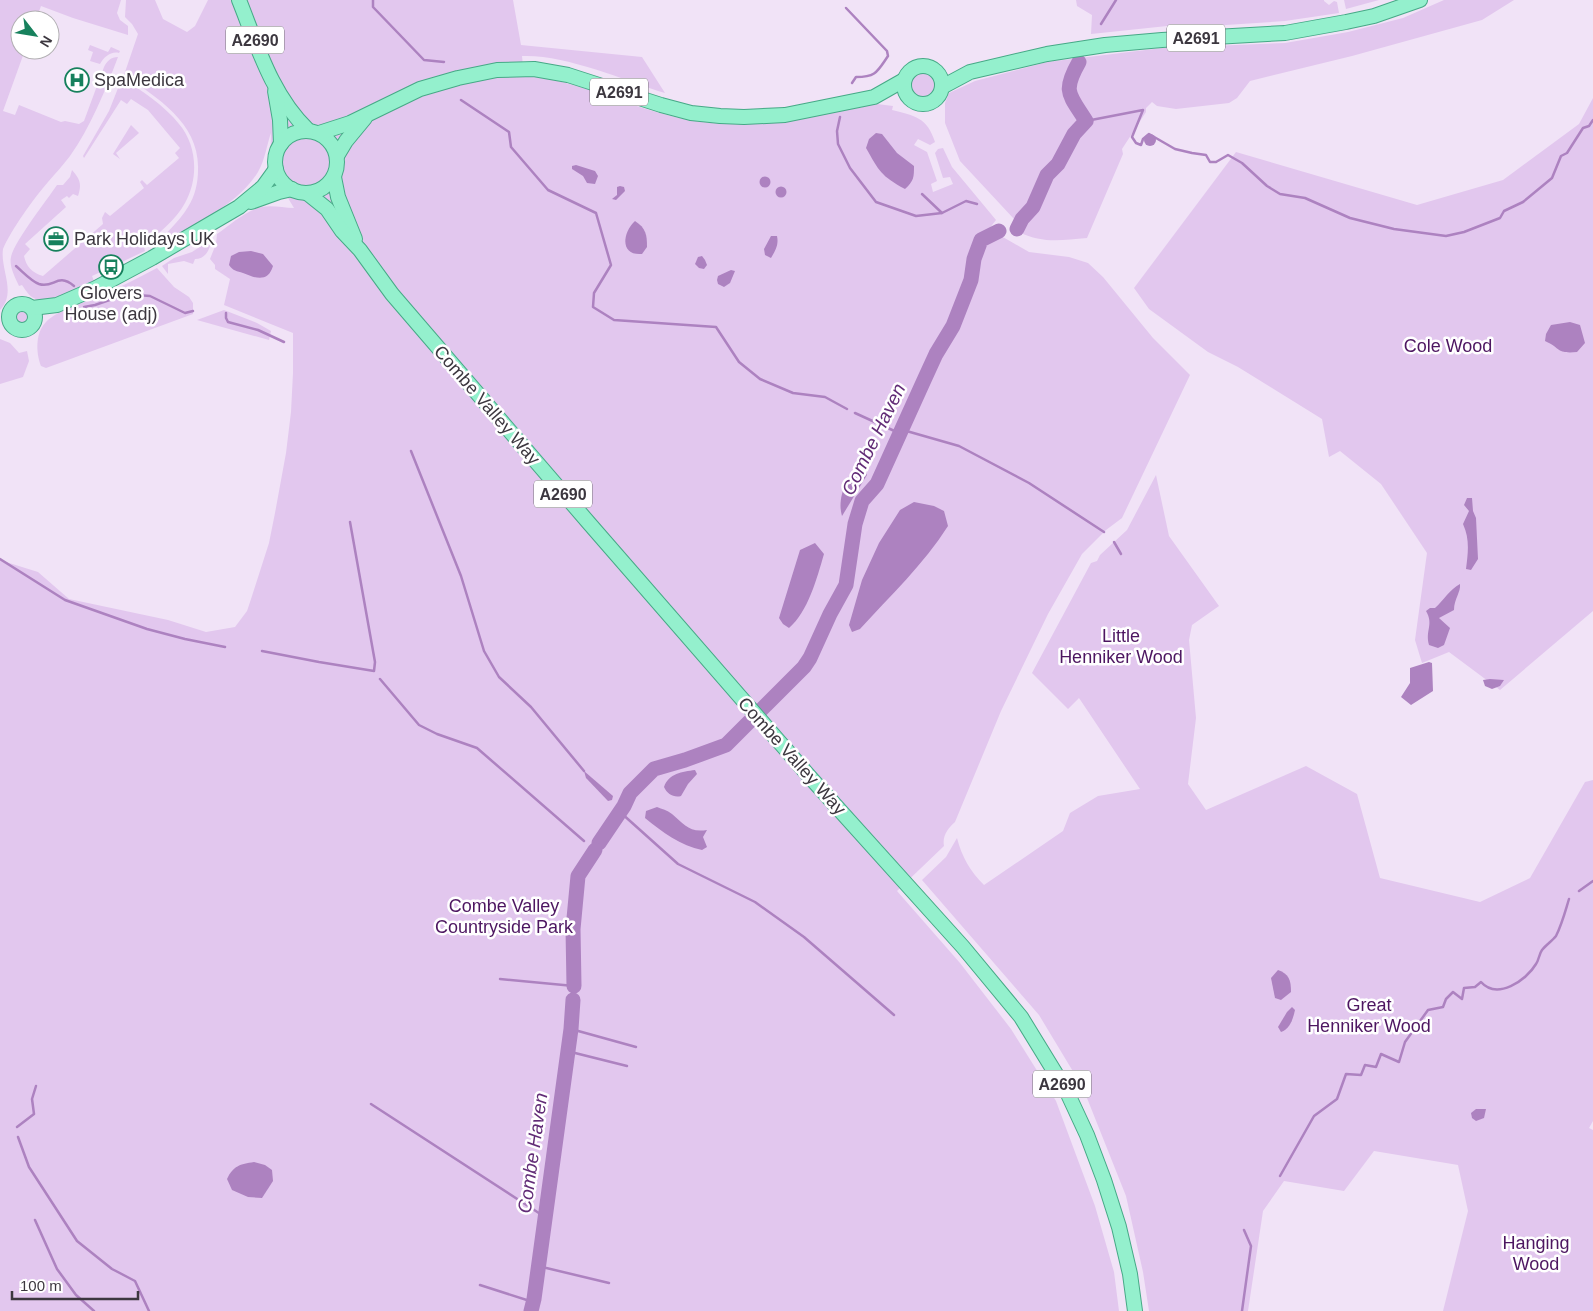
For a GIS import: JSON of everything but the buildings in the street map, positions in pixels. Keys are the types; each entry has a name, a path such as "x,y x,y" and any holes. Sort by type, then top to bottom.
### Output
{"main road":[{"name":"A2690","path":"239,0 272,81 292,114 313,132"},
{"name":"A2691","path":"938,72 970,72 1047,54 1105,45 1285,33 1374,16 1420,0"},
{"path":"920,65 929,66 938,72 942,88 937,98 927,104 916,103 910,100 904,91 904,80 909,70 920,65"},
{"name":"A2691","path":"313,132 335,129 420,89 458,78 506,70 534,69 568,75 690,113 720,116 785,115 874,97 910,100"},
{"name":"A2691","path":"942,88 970,72"},
{"name":"A2691","path":"874,97 904,80"},
{"name":"A2690","path":"272,81 279,113 280,144"},
{"name":"A2691","path":"337,156 350,135 369,114"},
{"path":"34,315 29,306 21,304 13,307 5,322 19,330 28,330 34,315 104,284 239,207 269,195 292,190 307,193 323,188 334,177 337,167 337,156 331,142 313,132 292,134 280,144 276,156 276,169 280,179 292,190"},
{"path":"239,207 263,187 276,169"},
{"name":"Combe Valley Way","path":"334,177 338,197 360,250"},
{"name":"Combe Valley Way","path":"307,193 327,209 398,302 735,692 964,947 1021,1017 1067,1092 1087,1135 1119,1227 1130,1274 1135,1311"}],"green space":[{"path":"0,0 121,0 117,13 120,20 128,26 128,35 73,18 60,13 60,10 52,10 41,6 40,10 10,10 10,60 21,60 3,111 15,115 19,105 61,122 79,124 84,121 105,65 111,59 118,57 97,108 77,145 30,205 11,233 3,249 8,288 5,303 0,310"},
{"name":"Combe Valley Countryside Park","path":"126,0 155,0 163,19 187,32 195,26 208,0 513,0 521,45 642,57 665,93 575,63 539,56 522,56 524,77 558,81 664,114 714,123 738,124 784,121 877,104 893,106 892,110 914,116 924,122 932,134 935,142 930,145 918,139 914,145 927,152 937,181 931,184 933,192 953,184 950,177 943,178 935,153 938,149 943,148 952,167 996,220 989,229 1029,252 1069,257 1088,263 1103,277 1153,338 1190,375 1122,518 1106,530 1082,554 1048,614 1001,711 955,822 946,832 944,846 897,891 960,963 1011,1029 1056,1101 1095,1206 1114,1272 1119,1311 0,1311 0,558 6,562 38,572 69,599 168,620 206,632 235,627 247,611 269,543 286,453 291,412 293,333 224,305 230,279 215,269 215,265 210,259 216,244 217,234 244,214 270,206 294,208 270,168 271,133 258,172 238,196 211,215 153,247 172,228 193,198 198,170 197,154 192,139 174,114 163,103 124,75 138,34 125,17"},
{"path":"1076,0 1324,0 1329,5 1334,1 1337,2 1339,13 1285,21 1167,26 1091,34 1092,15 1077,6"},
{"path":"1344,0 1379,0 1346,9"},
{"path":"1444,0 1514,0 1482,20 1352,56 1250,81 1237,98 1229,103 1176,109 1157,106 1152,102 1146,108 1146,112 1122,149 1123,154 1087,238 1044,240 1019,232 1014,219 960,161 945,123 945,103 949,93 975,81 1047,62 1162,48 1285,43 1348,32 1403,18"},
{"path":"90,45 108,52 111,47 120,51 119,53 108,55 100,64 90,61 93,52 88,50"},
{"path":"922,69 933,73 937,84 933,95 922,99 911,95 907,84 911,73"},
{"path":"122,78 160,105 185,132 190,142 194,162 190,193 177,215 144,247 145,251 92,276 94,281 67,294 53,299 36,299 22,285 19,286 14,276 11,257 13,250 31,221 57,185 63,185 70,177 72,170 80,182 78,196 73,194 69,198 67,196 61,200 66,207 25,244 30,249 24,256 26,263 30,269 39,275 43,276 103,224 102,218 105,212 110,216 144,188 140,182 142,180 147,185 179,158 175,153 180,148 148,110 131,99 127,104 121,100 84,158 83,156 109,111"},
{"name":"Cole Wood","path":"1593,98 1593,611 1500,690 1449,652 1422,663 1415,640 1427,553 1381,484 1340,451 1329,457 1322,419 1238,367 1208,352 1149,309 1134,288 1236,152 1417,205 1503,180 1579,124"},
{"path":"131,125 139,133 116,153 120,159 113,154"},
{"path":"212,239 207,253 199,259 195,259 193,264 184,261 168,264 168,274 162,266 174,258 192,252"},
{"path":"157,268 174,287 189,297 193,303 193,314 46,368 41,366 37,349 38,337 46,322 65,310 105,294"},
{"path":"22,308 28,311 31,317 28,323 22,326 16,323 13,317 16,311"},
{"path":"224,310 257,323 271,331 269,340 197,320"},
{"path":"0,339 10,343 19,353 27,351 29,361 23,377 0,384"},
{"path":"1156,475 1169,536 1219,606 1192,625 1189,640 1196,718 1188,784 1206,810 1306,766 1357,794 1380,878 1480,902 1530,878 1585,782 1593,780 1593,1121 1589,1128 1593,1130 1593,1311 1443,1311 1468,1211 1458,1165 1374,1151 1344,1191 1284,1181 1263,1211 1248,1311 1149,1311 1143,1272 1126,1196 1083,1088 1039,1015 922,880 946,857 957,838 967,863 984,885 1063,831 1070,813 1098,796 1140,789 1079,698 1068,709 1032,673 1091,563 1097,561 1100,555 1127,530"}],"shaded area":[{"path":"876,133 882,134 897,153 914,166 913,179 905,189 881,172 866,148 869,139"},
{"path":"1148,134 1152,134 1156,140 1152,146 1148,146 1144,142 1144,138"},
{"path":"576,165 595,171 598,176 595,184 587,183 583,176 572,169 572,166"},
{"path":"765,176 771,182 765,188 759,182"},
{"path":"781,186 787,192 781,198 775,192"},
{"path":"617,187 624,187 625,191 616,200 612,199 617,195"},
{"path":"635,221 642,226 646,235 647,247 642,254 635,254 630,251 625,243 628,232"},
{"path":"771,236 777,236 777,242 771,258 765,255 764,249"},
{"path":"251,251 263,254 273,266 268,275 261,278 252,276 235,271 229,265 231,256 239,252"},
{"path":"702,256 707,265 704,269 699,268 695,264 698,257"},
{"path":"731,270 735,271 730,283 724,287 718,284 718,276"},
{"path":"1570,322 1580,325 1585,343 1577,352 1562,351 1545,341 1546,334 1551,325"},
{"path":"860,468 866,471 867,475 842,516 841,503 846,482"},
{"path":"1467,498 1472,498 1473,511 1476,518 1478,559 1471,570 1466,569 1468,541 1463,524 1469,511 1464,505"},
{"path":"914,502 934,506 944,511 948,526 939,540 906,579 860,629 852,632 849,625 862,580 879,543 900,510"},
{"path":"815,543 824,554 807,604 789,628 779,618 800,550"},
{"path":"1460,584 1454,610 1439,618 1450,628 1444,645 1438,648 1429,645 1429,620 1426,611 1430,608 1435,608"},
{"path":"1429,662 1432,663 1433,691 1411,705 1401,697 1410,683 1410,668"},
{"path":"1483,680 1504,680 1500,686 1492,689 1485,686"},
{"path":"695,770 697,774 681,796 673,796 665,789 666,782 673,776"},
{"path":"584,771 613,796 612,800 608,801 586,778"},
{"path":"657,807 670,813 691,829 707,830 703,837 707,847 702,850 679,842 645,818 646,811"},
{"path":"1278,970 1287,976 1291,988 1291,992 1281,1000 1275,998 1271,978"},
{"path":"1292,1007 1295,1010 1292,1020 1287,1029 1281,1032 1278,1027"},
{"path":"1476,1109 1486,1109 1484,1118 1476,1121 1472,1118 1471,1113"},
{"path":"254,1162 265,1165 272,1170 273,1181 262,1198 248,1197 232,1190 227,1179 238,1166"}],"waterway":[{"path":"373,0 373,7 424,60 444,62"},
{"name":"Combe Haven","path":"1101,24 1116,0"},
{"path":"846,8 887,51 888,56 875,73 856,77 852,83"},
{"name":"Combe Haven","path":"1017,229 1022,219 1033,207 1047,175 1058,164 1074,134 1086,121 1075,105 1069,87 1079,62"},
{"path":"461,100 509,132 511,147 548,190 596,213 611,265 594,293 593,307 614,320 716,327 739,362 760,379 793,393 825,397 847,409"},
{"path":"1086,121 1143,110 1132,137 1136,143 1141,145 1143,139 1149,134 1175,149 1206,155 1210,162 1216,162 1228,155 1242,163 1267,186 1280,194 1305,198 1350,218 1394,229 1446,236 1464,232 1500,218 1504,211 1523,202 1552,178 1561,156 1567,153 1583,128 1589,126 1593,120"},
{"path":"840,117 837,131 838,144 850,168 876,202 916,216 942,213 966,201 977,204"},
{"path":"922,194 942,213"},
{"name":"Combe Haven","path":"599,843 624,806 630,793 654,769 726,745 804,667 810,658 830,614 846,585 855,524 862,501 877,484 936,354 953,326 971,280 974,259 981,240 999,231"},
{"path":"16,266 30,279 39,284 44,285 63,280 74,286"},
{"path":"84,307 124,295 137,295 150,296 185,313 193,311"},
{"path":"226,313 228,322 258,330 284,342"},
{"path":"855,413 901,434"},
{"path":"903,430 959,446 1029,483 1104,532"},
{"path":"411,451 461,576 484,651 499,677 531,707 584,771"},
{"path":"262,651 374,671 375,662 350,522"},
{"path":"1114,542 1121,554"},
{"path":"0,559 65,600 147,629 225,647"},
{"path":"380,679 419,725 437,734 477,748 584,841"},
{"path":"620,812 678,864 755,902 804,937 894,1015"},
{"name":"Combe Haven","path":"574,986 573,929 578,876 595,850"},
{"path":"1579,891 1593,881"},
{"path":"1280,1176 1314,1116 1337,1099 1346,1074 1361,1075 1365,1065 1376,1067 1381,1054 1399,1062 1405,1042 1428,1010 1443,1007 1446,999 1453,992 1462,999 1464,988 1475,987 1481,982 1488,987 1503,989 1525,977 1537,962 1542,950 1556,936 1569,899"},
{"path":"500,979 574,986"},
{"name":"Combe Haven","path":"531,1311 571,1029 573,1000"},
{"path":"571,1029 636,1047"},
{"path":"567,1051 627,1066"},
{"path":"17,1127 34,1114 32,1099 36,1086"},
{"path":"371,1104 545,1217"},
{"path":"18,1137 29,1167 77,1241 112,1269 135,1281 149,1311"},
{"path":"35,1220 57,1269 76,1295 94,1311"},
{"path":"1242,1311 1251,1246 1244,1230"},
{"path":"538,1266 609,1283"},
{"path":"480,1285 533,1302"}],"place":[{"name":"SpaMedica","path":"77,80"},
{"name":"Park Holidays UK","path":"56,239"},
{"name":"Glovers House (adj)","path":"111,267"}],"park label":[{"name":"Little Henniker Wood","path":"1121,646"},
{"name":"Great Henniker Wood","path":"1369,1015"},
{"name":"Hanging Wood","path":"1536,1253"}]}
